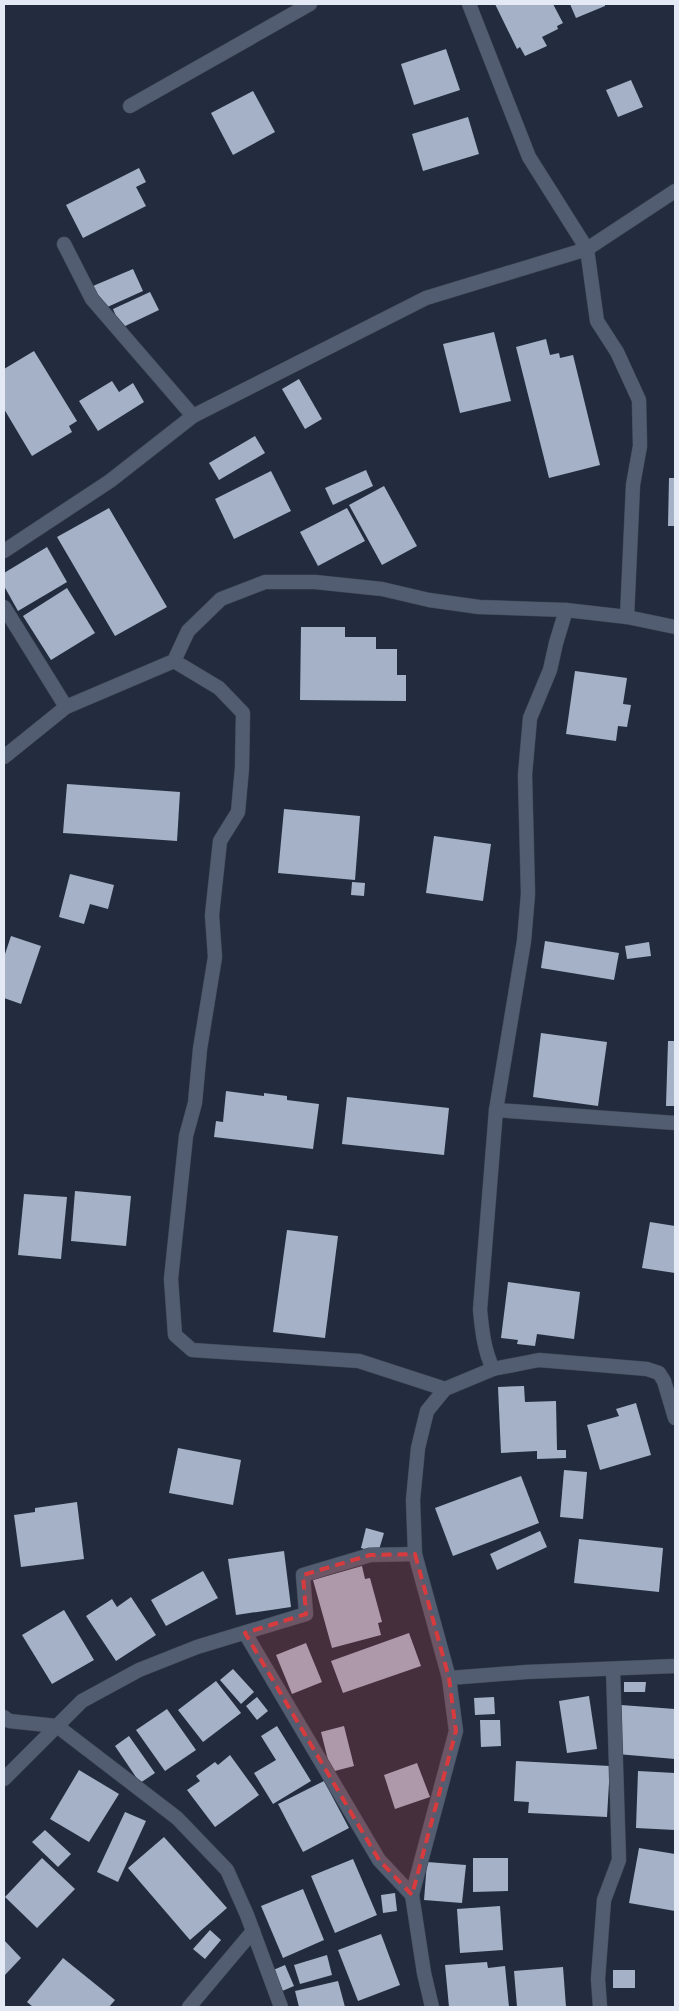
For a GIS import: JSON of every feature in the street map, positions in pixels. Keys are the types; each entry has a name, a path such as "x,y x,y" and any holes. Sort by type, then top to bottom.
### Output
{"street":[{"path":"130,106 310,4"},
{"path":"469,4 529,157 587,249 597,321 617,352 639,400 640,446 633,485 627,617"},
{"path":"4,551 110,481 194,416 426,298 587,249 675,192"},
{"path":"64,244 92,299 194,416"},
{"path":"4,757 66,707 174,661 188,631 221,598 265,582 315,582 382,588 429,600 479,607 566,610 627,617 675,627"},
{"path":"4,607 66,707"},
{"path":"493,1368 488,1360 480,1310 496,1110 524,941 528,894 525,775 530,718 550,670 566,610"},
{"path":"174,661 219,688 243,713 242,768 238,812 220,842 212,915 215,956 200,1049 196,1104 186,1136 171,1279 175,1335 192,1350 359,1361 445,1390"},
{"path":"496,1110 675,1123"},
{"path":"432,2007 424,1973 412,1895 456,1731 450,1678 415,1554 413,1500 418,1448 427,1411 445,1390 493,1368 539,1360 647,1369 659,1373 664,1381 675,1418"},
{"path":"4,1779 82,1701 139,1670 197,1647 306,1614 303,1576 370,1555 415,1554"},
{"path":"245,1632 379,1860 412,1895"},
{"path":"450,1678 526,1672 675,1666"},
{"path":"600,2007 598,1978 604,1900 619,1860 613,1669"},
{"path":"4,1717 9,1720 57,1726 177,1818 196,1837 226,1870 253,1931 281,2007"},
{"path":"189,2007 253,1931"}],"highlighted area":[{"path":"415,1554 449,1678 456,1731 412,1895 379,1860 245,1633 306,1614 303,1575 370,1555"}],"building":[{"path":"495,4 553,4 563,23 557,26 558,29 542,37 547,46 525,56 520,47 517,49"},
{"path":"570,4 605,4 605,6 576,18"},
{"path":"446,49 460,90 414,105 401,64"},
{"path":"631,80 643,107 618,117 606,90"},
{"path":"253,91 275,132 233,155 211,113"},
{"path":"468,117 479,154 423,171 412,134"},
{"path":"139,168 146,182 136,187 146,206 83,238 66,205"},
{"path":"133,269 143,291 103,309 93,286"},
{"path":"150,292 159,310 121,328 113,309"},
{"path":"494,332 511,401 460,413 443,344"},
{"path":"546,339 550,355 559,353 560,358 573,355 600,465 549,478 516,347"},
{"path":"34,351 77,421 69,426 72,432 32,456 4,409 4,369"},
{"path":"299,379 322,419 305,429 282,389"},
{"path":"112,381 119,392 133,383 144,402 98,431 79,401"},
{"path":"255,436 265,453 219,480 209,463"},
{"path":"366,470 373,486 333,505 325,488"},
{"path":"271,471 291,511 234,539 215,499"},
{"path":"669,478 675,478 675,526 668,526"},
{"path":"384,486 417,546 382,565 349,505"},
{"path":"109,508 167,607 115,636 57,537"},
{"path":"347,508 365,541 318,566 300,532"},
{"path":"47,547 67,582 18,611 4,586 4,573"},
{"path":"67,588 95,633 51,660 23,616"},
{"path":"301,627 345,627 345,637 376,637 376,649 397,649 397,675 406,675 406,701 300,700"},
{"path":"575,671 627,678 623,704 631,705 627,727 618,726 616,741 566,734"},
{"path":"67,784 180,792 177,841 63,833"},
{"path":"284,809 360,816 355,880 278,873"},
{"path":"434,836 491,844 483,901 426,893"},
{"path":"70,874 114,885 108,909 90,904 84,924 59,917"},
{"path":"352,882 365,883 364,896 351,895"},
{"path":"11,936 41,946 21,1004 4,998 4,957"},
{"path":"545,941 619,953 614,980 541,968"},
{"path":"649,942 651,956 627,959 625,946"},
{"path":"541,1033 607,1042 598,1106 533,1097"},
{"path":"668,1041 675,1041 675,1106 666,1106"},
{"path":"226,1091 264,1096 264,1093 287,1096 287,1100 319,1104 313,1149 214,1137 216,1121 223,1122"},
{"path":"347,1097 449,1108 444,1155 342,1144"},
{"path":"75,1191 131,1196 126,1246 71,1241"},
{"path":"24,1194 67,1197 61,1259 18,1255"},
{"path":"650,1222 675,1226 675,1273 642,1268"},
{"path":"287,1230 338,1236 325,1338 273,1332"},
{"path":"508,1282 580,1292 574,1339 537,1334 535,1346 517,1344 518,1340 501,1338"},
{"path":"524,1386 525,1402 556,1401 557,1450 566,1450 566,1458 537,1459 537,1451 501,1453 498,1387"},
{"path":"636,1403 651,1455 600,1470 587,1425 619,1416 616,1409"},
{"path":"178,1448 241,1460 233,1505 169,1493"},
{"path":"564,1470 587,1472 583,1519 560,1517"},
{"path":"521,1476 539,1523 453,1556 435,1508"},
{"path":"77,1502 84,1559 21,1567 14,1515 35,1512 35,1508"},
{"path":"366,1528 384,1533 378,1553 361,1548"},
{"path":"540,1531 547,1547 497,1570 490,1554"},
{"path":"579,1539 663,1548 659,1592 574,1583"},
{"path":"284,1551 291,1607 236,1615 228,1559"},
{"path":"362,1566 365,1579 370,1578 382,1622 378,1623 381,1635 332,1648 313,1580"},
{"path":"203,1571 218,1598 166,1626 151,1600"},
{"path":"131,1597 156,1635 116,1661 86,1616 112,1599 117,1607"},
{"path":"64,1610 94,1660 52,1684 22,1635"},
{"path":"409,1633 421,1666 343,1693 331,1661"},
{"path":"306,1643 322,1682 292,1694 276,1655"},
{"path":"233,1669 254,1692 241,1704 220,1680"},
{"path":"216,1681 241,1713 203,1742 178,1710"},
{"path":"624,1682 646,1682 645,1692 624,1692"},
{"path":"589,1696 597,1749 567,1753 559,1701"},
{"path":"257,1697 268,1711 257,1720 246,1706"},
{"path":"494,1697 495,1714 475,1715 474,1698"},
{"path":"621,1705 675,1709 675,1759 617,1754"},
{"path":"167,1709 196,1750 165,1771 136,1730"},
{"path":"480,1720 500,1720 501,1746 481,1747"},
{"path":"277,1726 311,1781 273,1804 254,1773 276,1760 261,1736"},
{"path":"344,1726 354,1766 331,1772 321,1732"},
{"path":"129,1736 155,1773 140,1783 115,1746"},
{"path":"230,1755 259,1795 215,1827 187,1790 200,1781 196,1776 215,1762 218,1765"},
{"path":"516,1761 610,1766 607,1817 528,1813 529,1802 514,1801"},
{"path":"417,1763 430,1797 395,1809 384,1775"},
{"path":"79,1770 119,1794 89,1842 50,1819"},
{"path":"638,1771 675,1773 675,1830 636,1828"},
{"path":"324,1781 349,1828 303,1852 278,1804"},
{"path":"125,1812 146,1821 118,1882 97,1872"},
{"path":"45,1830 71,1854 58,1867 32,1842"},
{"path":"164,1837 227,1908 190,1940 128,1868"},
{"path":"639,1848 675,1854 675,1911 629,1903"},
{"path":"42,1858 75,1889 37,1928 5,1897"},
{"path":"473,1858 508,1858 508,1891 473,1892"},
{"path":"353,1859 377,1915 335,1933 311,1876"},
{"path":"427,1862 466,1865 462,1903 424,1900"},
{"path":"303,1889 324,1940 283,1958 261,1906"},
{"path":"395,1893 397,1911 383,1913 381,1895"},
{"path":"500,1906 503,1950 460,1953 457,1909"},
{"path":"210,1930 221,1940 205,1959 193,1949"},
{"path":"381,1934 400,1985 358,2001 338,1950"},
{"path":"4,1940 21,1958 4,1976"},
{"path":"327,1955 332,1975 300,1984 294,1965"},
{"path":"63,1958 115,2000 109,2007 33,2007 27,2002"},
{"path":"487,1962 488,1968 505,1966 509,2007 449,2007 445,1965"},
{"path":"285,1965 294,1986 280,1992 271,1971"},
{"path":"563,1967 566,2007 517,2007 514,1971"},
{"path":"613,1970 635,1970 635,1988 613,1988"},
{"path":"338,1981 345,2007 299,2007 295,1991"}]}
